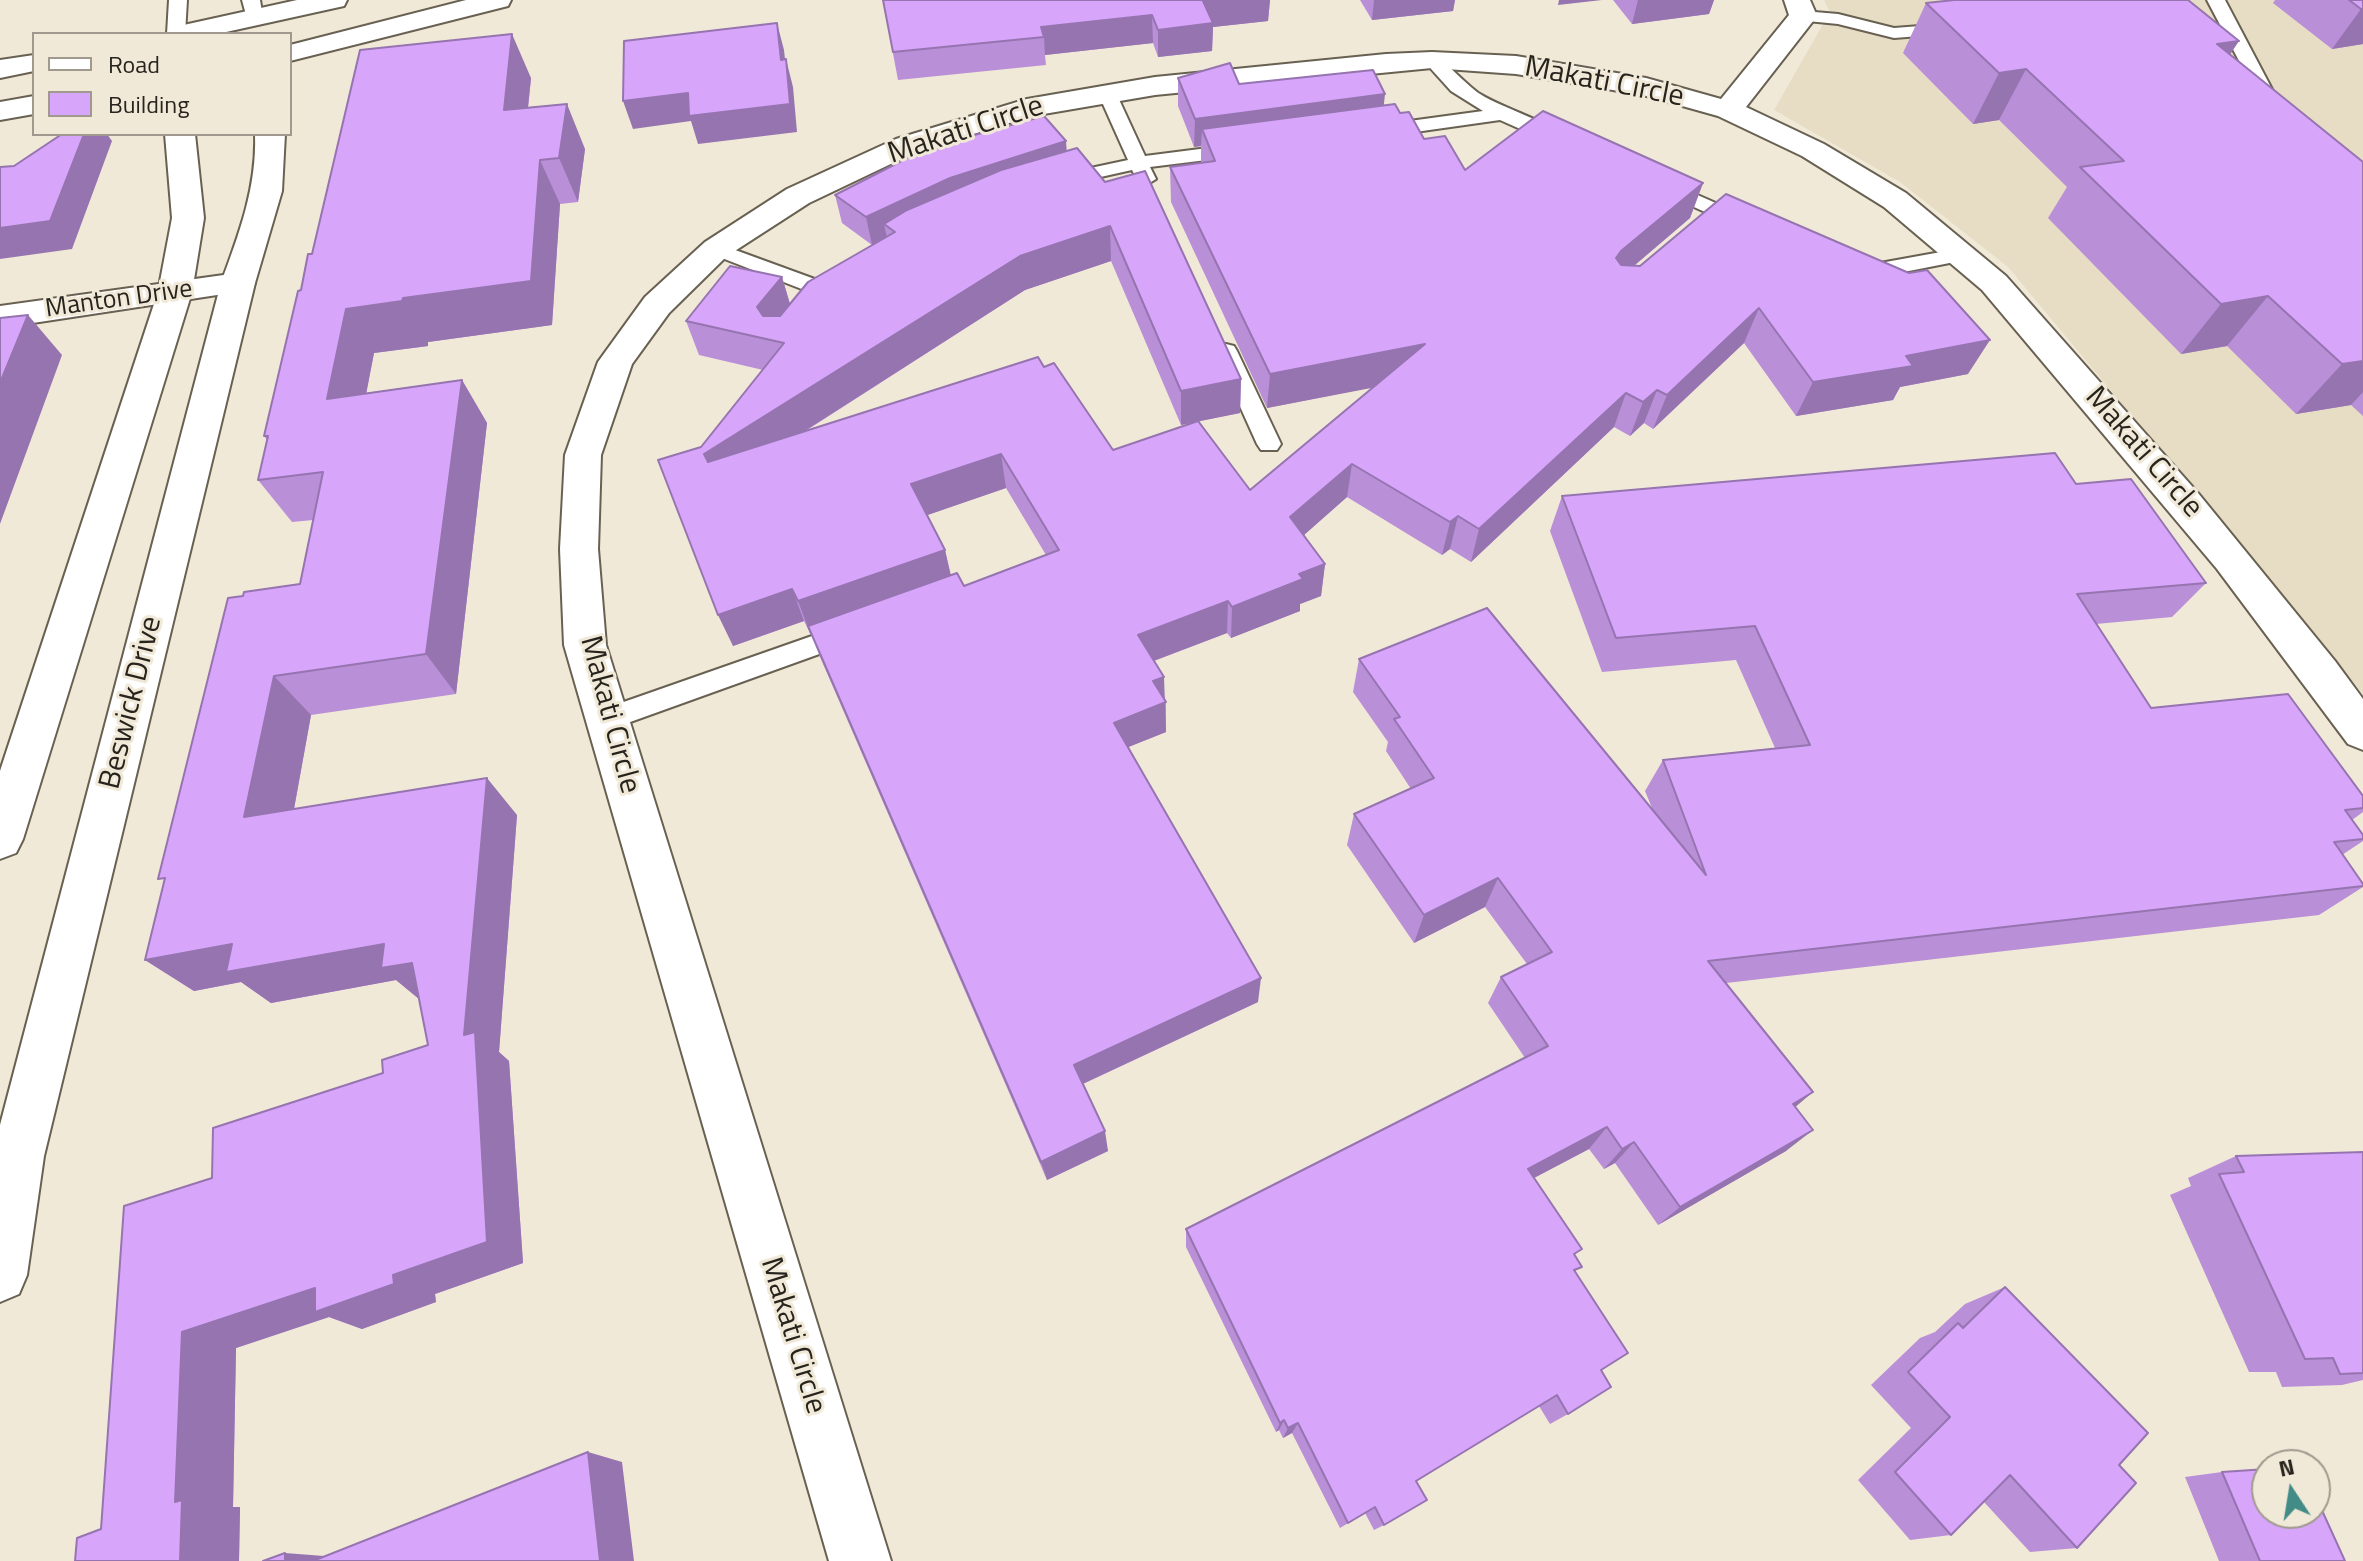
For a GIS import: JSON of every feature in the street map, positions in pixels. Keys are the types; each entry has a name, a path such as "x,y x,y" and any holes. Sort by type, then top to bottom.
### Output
{"street":[{"path":"187,32 334,0"},
{"path":"292,52 498,0"},
{"path":"1728,110 1800,8"},
{"name":"Makati Circle","path":"860,1561 585,645 579,549 583,455 615,362 657,305 716,249 798,196 907,145 1027,108 1107,93 1314,67 1432,60 1516,65 1646,87 1728,110 1813,150 1895,200 1994,283 2182,496 2317,667 2363,732"},
{"path":"0,69 32,63"},
{"path":"0,111 32,105"},
{"path":"0,839 175,292 188,218 180,136"},
{"name":"Beswick Drive","path":"0,1275 18,1156 238,283 266,201 273,163 270,136"},
{"name":"Manton Drive","path":"0,317 238,283"}],"lane":[{"path":"178,0 178,32"},
{"path":"2216,0 2266,95 2283,114"},
{"path":"1800,8 1894,33 1946,29"},
{"path":"1432,60 1445,79 1504,114 1575,146"},
{"path":"1107,93 1152,191"},
{"path":"1367,132 1504,114"},
{"path":"1036,187 1075,175 1139,163 1260,147"},
{"path":"1646,178 1710,216 1759,230"},
{"path":"716,249 830,286 807,311"},
{"path":"1844,268 1859,274 1963,254"},
{"path":"1217,332 1269,444"},
{"path":"608,719 882,622"}],"shaded area":[{"path":"1824,0 2363,0 2363,694 2008,267 1900,182 1774,110 1830,12"}],"building":[{"path":"883,0 1212,0 1203,1 1213,23 1158,30 1152,15 1041,27 1044,37 893,52"},
{"path":"1954,0 2188,0 2239,41 2217,44 2363,162 2363,361 2342,364 2268,296 2221,304 2080,167 2124,161 2026,69 1999,73 1926,3"},
{"path":"2349,0 2363,0 2363,9 2361,9"},
{"path":"777,23 781,60 786,59 790,104 689,116 688,93 623,101 624,41"},
{"path":"512,34 504,110 567,104 559,158 540,160 531,281 346,309 327,399 462,380 426,654 274,676 244,817 487,778 464,1035 475,1032 487,1242 393,1275 394,1284 315,1312 315,1288 182,1332 175,1502 182,1500 180,1561 75,1561 77,1538 101,1529 124,1206 212,1178 213,1128 383,1073 382,1060 428,1045 412,963 381,968 384,944 226,972 232,944 145,960 165,878 158,879 228,598 243,596 244,592 300,584 323,472 258,480 268,436 264,436 298,291 301,290 308,254 312,254 360,50"},
{"path":"1230,63 1239,84 1373,70 1385,94 1195,119 1178,78"},
{"path":"1395,104 1400,113 1409,112 1424,139 1445,136 1465,170 1543,111 1703,183 1621,251 1616,258 1621,265 1640,266 1726,194 1909,273 1927,270 1990,340 1906,356 1913,366 1813,382 1759,308 1667,395 1657,390 1643,402 1626,393 1479,529 1458,516 1450,522 1352,464 1290,517 1325,564 1299,574 1303,579 1232,607 1228,601 1138,635 1164,677 1153,681 1166,702 1114,723 1261,978 1074,1065 1105,1131 1041,1162 808,626 957,573 964,586 1059,550 1001,454 911,484 945,550 798,601 792,589 718,615 658,460 701,447 784,343 686,321 730,266 782,277 757,307 763,316 780,316 808,282 895,232 884,224 907,210 1001,170 1077,148 1105,182 1145,171 1241,379 1181,391 1110,226 1020,256 704,454 708,462 1038,357 1044,367 1054,363 1113,450 1198,421 1250,490 1425,344 1270,374 1170,167 1215,161 1202,129"},
{"path":"1044,116 1066,141 950,178 866,217 835,195 927,148"},
{"path":"59,136 83,136 50,221 0,228 0,167 14,166"},
{"path":"28,315 0,383 0,318"},
{"path":"2055,453 2076,484 2131,479 2206,583 2077,594 2151,708 2288,694 2363,796 2363,808 2345,810 2363,839 2334,842 2363,886 1708,961 1813,1092 1793,1104 1813,1130 1680,1207 1634,1142 1622,1149 1607,1127 1528,1169 1582,1249 1574,1254 1582,1267 1574,1270 1628,1353 1601,1370 1611,1387 1568,1414 1557,1395 1416,1481 1427,1500 1384,1525 1375,1507 1348,1523 1298,1423 1288,1428 1284,1420 1280,1423 1186,1229 1548,1046 1501,977 1552,952 1498,878 1424,915 1354,814 1434,778 1394,719 1400,717 1359,659 1487,608 1706,875 1663,760 1810,745 1755,626 1616,638 1562,496"},
{"path":"2363,1152 2363,1373 2340,1374 2333,1358 2305,1359 2219,1174 2244,1172 2236,1156"},
{"path":"2005,1287 2148,1433 2119,1465 2136,1483 2077,1548 2010,1475 1951,1535 1895,1472 1950,1417 1908,1372 1958,1323 1963,1328"},
{"path":"588,1452 600,1561 313,1561"},
{"path":"2251,1470 2251,1529 2330,1529 2345,1561 2260,1561 2222,1472"},
{"path":"285,1553 285,1561 263,1561"}]}
